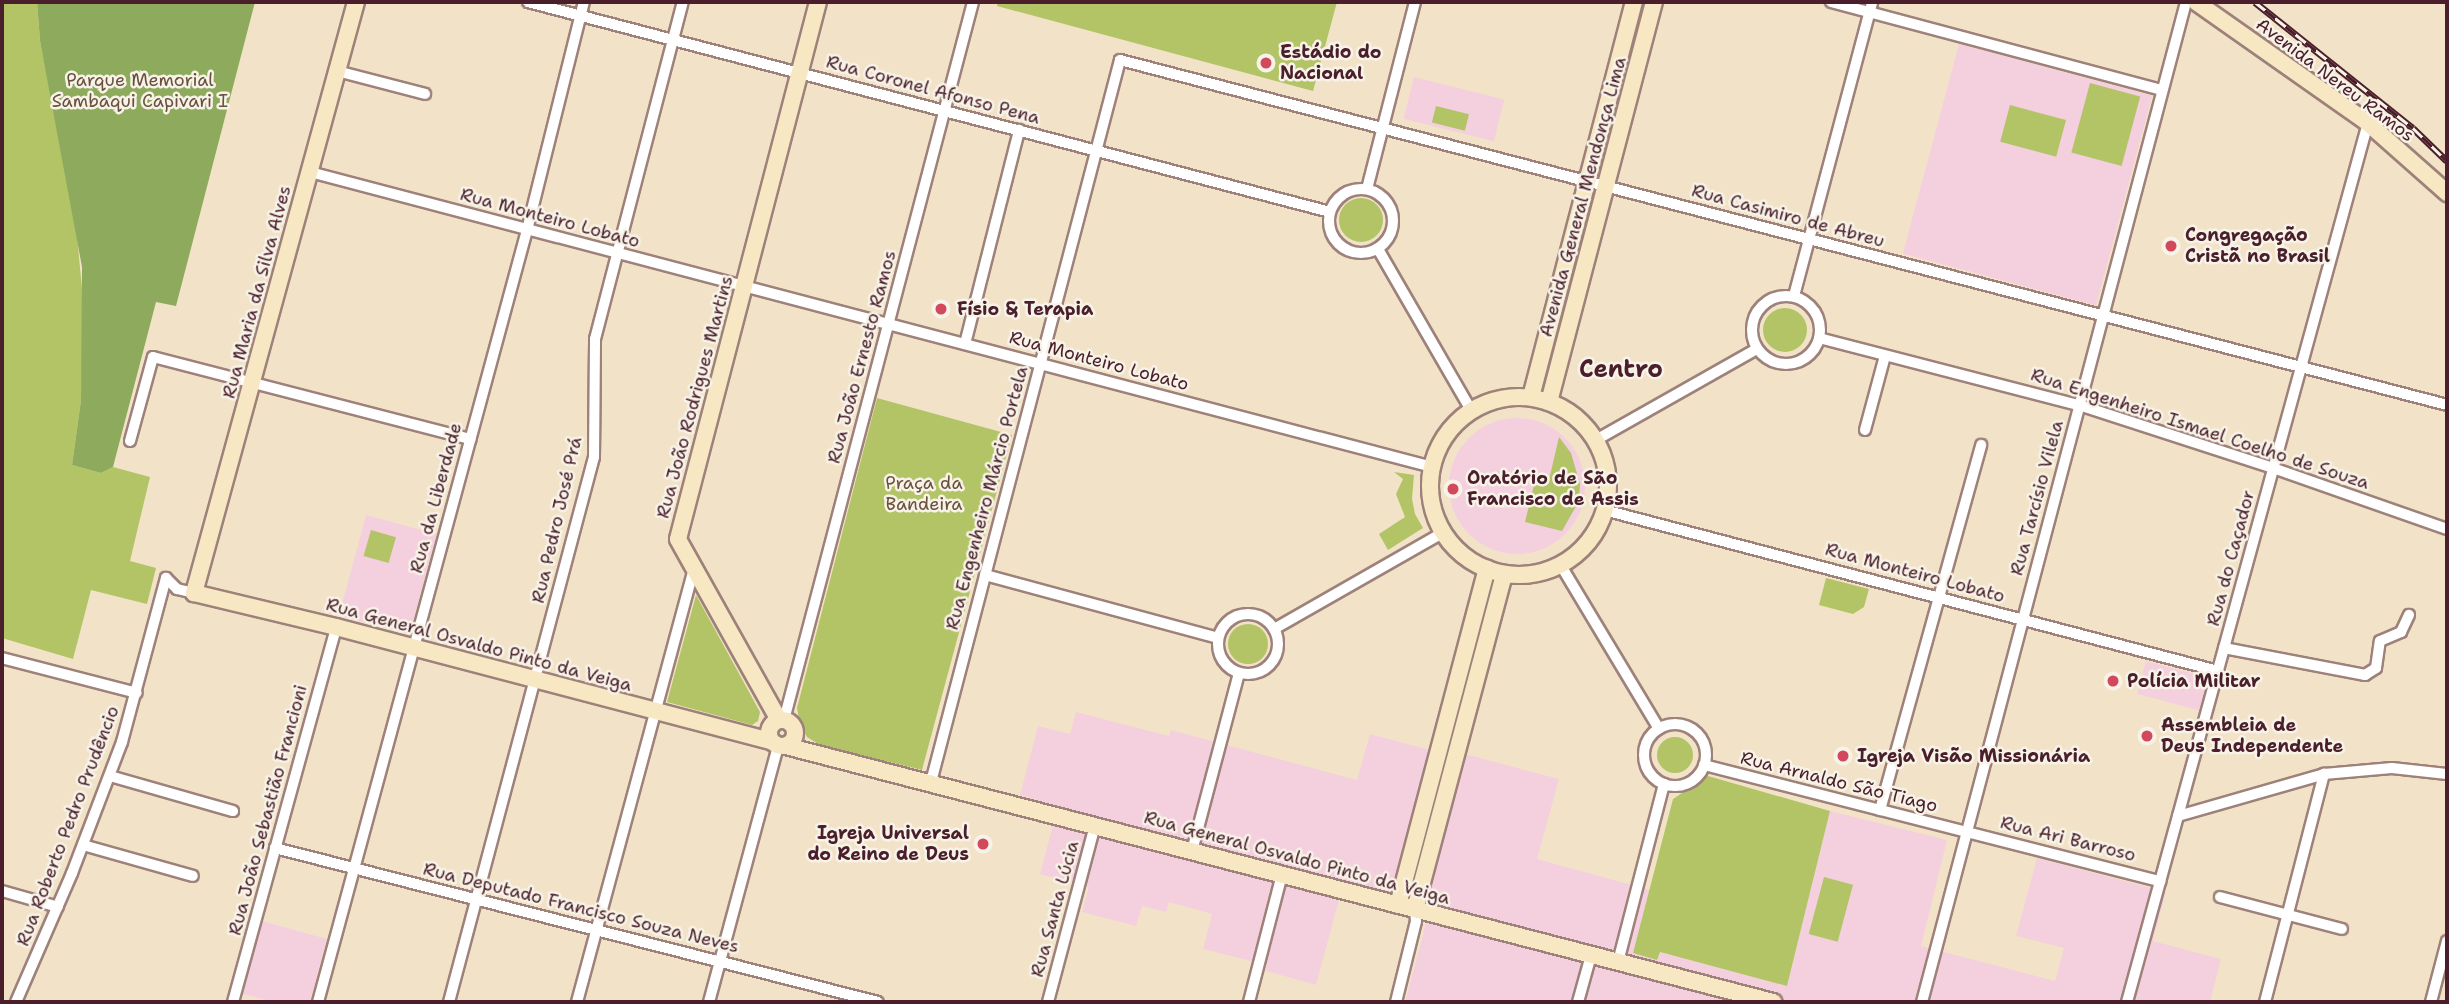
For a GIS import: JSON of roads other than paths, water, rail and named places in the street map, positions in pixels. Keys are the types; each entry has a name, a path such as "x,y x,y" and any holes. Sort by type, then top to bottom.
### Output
{"street":[{"name":"Rua Maria da Silva Alves","path":"194,593 356,2"},
{"name":"Rua Coronel Afonso Pena","path":"528,2 1330,212"},
{"name":"Rua da Liberdade","path":"318,1002 527,230 584,2"},
{"name":"Rua Pedro José Prá","path":"449,1002 594,457 595,339 683,2"},
{"name":"Rua João Rodrigues Martins","path":"786,724 678,539 818,2"},
{"name":"Rua João Ernesto Ramos","path":"786,724 973,2"},
{"path":"1367,189 1415,2"},
{"name":"Avenida General Mendonça Lima","path":"1531,397 1634,2"},
{"name":"Avenida General Mendonça Lima","path":"1549,402 1654,2"},
{"path":"1831,2 1870,7 2162,90"},
{"name":"Rua Tarcísio Vilela","path":"1922,1002 2186,2"},
{"name":"Avenida Nereu Ramos","path":"2196,2 2368,123 2447,193"},
{"path":"1794,296 1870,7"},
{"name":"Rua Casimiro de Abreu","path":"1120,61 2447,405"},
{"name":"Rua Engenheiro Márcio Portela","path":"931,782 1120,61"},
{"path":"337,71 425,94"},
{"name":"Rua do Caçador","path":"2127,1002 2368,123"},
{"path":"965,344 1019,130"},
{"name":"Rua Monteiro Lobato","path":"310,172 1432,467"},
{"path":"1358,188 1367,189 1385,199 1393,218 1389,237 1378,249 1362,253 1342,247 1330,230 1330,212 1341,195 1358,188"},
{"path":"1378,249 1471,410"},
{"path":"1781,296 1794,296 1815,311 1819,338 1807,356 1797,362 1776,362 1757,349 1752,327 1761,306 1781,296"},
{"name":"Rua Engenheiro Ismael Coelho de Souza","path":"1819,338 2079,405 2273,468 2447,529"},
{"path":"1596,440 1757,349"},
{"path":"1865,430 1885,356"},
{"path":"130,441 153,358 471,439"},
{"path":"1513,396 1549,402 1567,410 1596,440 1605,462 1608,485 1604,510 1586,542 1560,564 1527,574 1504,574 1487,569 1471,561 1441,533 1430,495 1432,467 1441,443 1454,425 1471,410 1513,396"},
{"path":"1880,810 1981,445"},
{"name":"Rua Monteiro Lobato","path":"1604,510 2218,671"},
{"path":"1275,629 1441,533"},
{"path":"1560,564 1659,729"},
{"path":"577,1002 694,567"},
{"path":"1398,905 1487,569"},
{"path":"1396,1002 1416,921 1415,909 1504,574"},
{"path":"985,575 1219,638"},
{"name":"Rua Roberto Pedro Prudêncio","path":"16,1002 58,907 110,776 137,692 166,578 177,589"},
{"path":"162,594 177,589"},
{"name":"Rua General Osvaldo Pinto da Veiga","path":"177,589 414,647 1096,825 1618,962 1745,999 1773,1002"},
{"path":"1244,614 1261,617 1275,629 1278,647 1271,664 1256,674 1239,673 1222,659 1219,638 1227,622 1244,614"},
{"path":"2224,648 2365,675 2376,668 2380,641 2402,632 2409,615"},
{"name":"Rua João Sebastião Francioni","path":"233,1002 336,627"},
{"path":"2,658 137,692"},
{"path":"1192,851 1239,673"},
{"path":"709,1002 778,744 770,729 786,724"},
{"path":"778,744 795,737 786,724"},
{"path":"786,724 812,751"},
{"path":"1677,724 1694,731 1704,747 1704,765 1699,774 1683,785 1664,784 1655,779 1645,763 1646,744 1659,729 1677,724"},
{"name":"Rua Arnaldo São Tiago","path":"1704,765 1966,832"},
{"path":"2178,816 2324,774 2392,768 2447,774"},
{"path":"2265,1002 2324,774"},
{"path":"110,776 233,811"},
{"path":"1618,962 1664,784"},
{"name":"Rua Santa Lúcia","path":"1048,1002 1096,825"},
{"name":"Rua Ari Barroso","path":"1966,832 2160,881"},
{"path":"83,845 193,876"},
{"name":"Rua Deputado Francisco Souza Neves","path":"275,848 878,1002"},
{"path":"1249,1002 1282,874"},
{"path":"2,891 58,907"},
{"path":"2220,898 2342,929"},
{"path":"2431,1002 2447,941"},
{"path":"1578,1002 1591,955"}],"railway":[{"path":"2255,2 2413,128 2447,161"}],"place":[{"name":"Estádio do Nacional","path":"1266,63"},
{"name":"Congregação Cristã no Brasil","path":"2171,246"},
{"name":"Físio & Terapia","path":"941,309"},
{"name":"Oratório de São Francisco de Assis","path":"1453,489"},
{"name":"Polícia Militar","path":"2113,681"},
{"name":"Assembleia de Deus Independente","path":"2147,736"},
{"name":"Igreja Visão Missionária","path":"1843,756"},
{"name":"Igreja Universal do Reino de Deus","path":"983,844"}],"district":[{"name":"Centro","path":"1621,370"}],"park label":[{"name":"Parque Memorial Sambaqui Capivari I","path":"140,91"},
{"name":"Praça da Bandeira","path":"924,494"}]}
